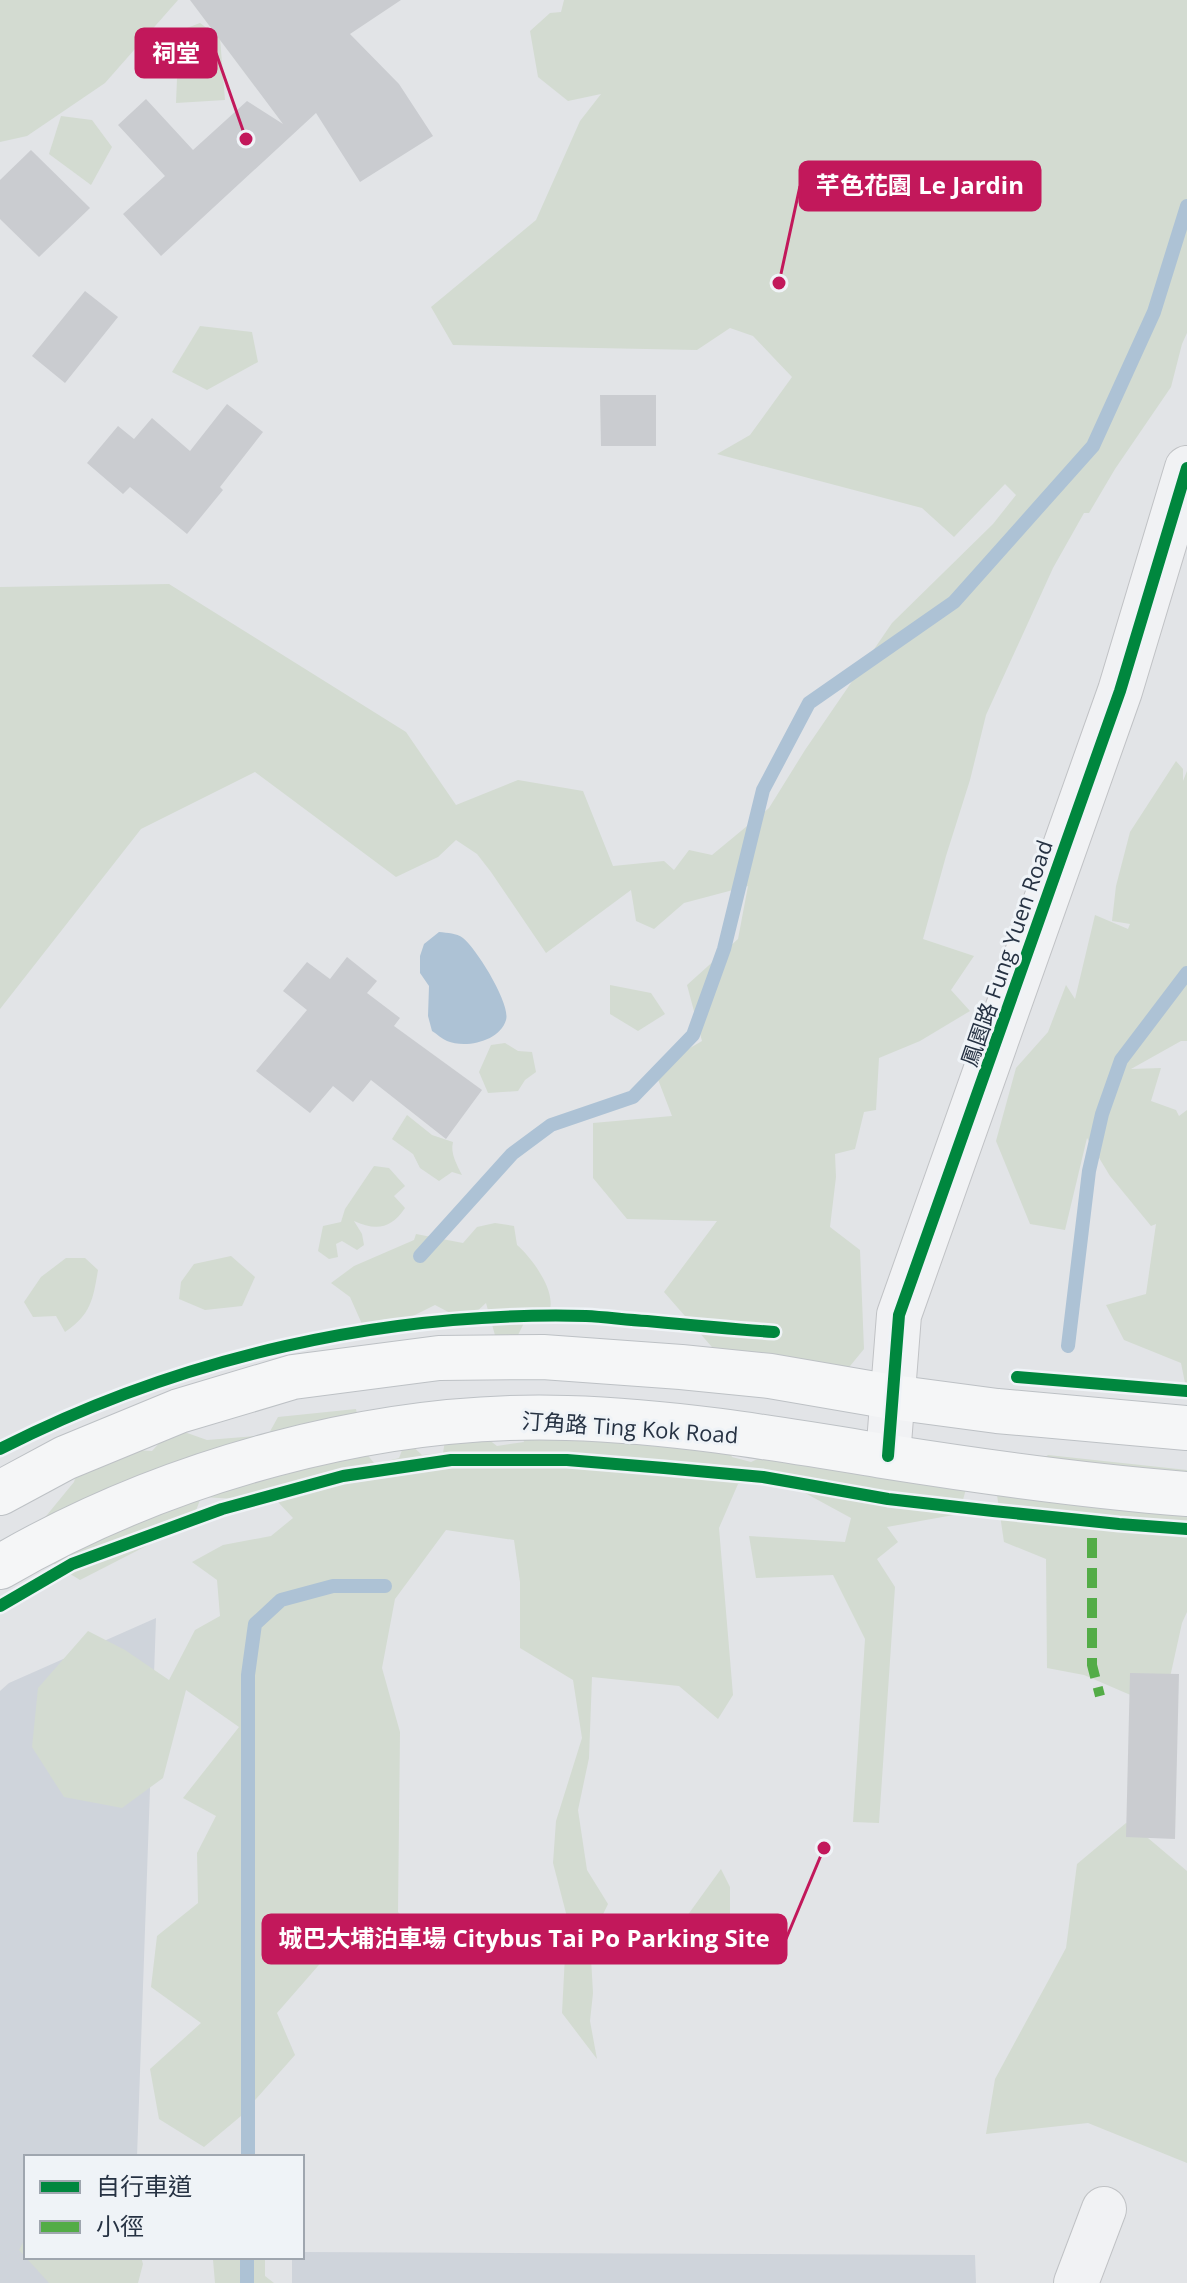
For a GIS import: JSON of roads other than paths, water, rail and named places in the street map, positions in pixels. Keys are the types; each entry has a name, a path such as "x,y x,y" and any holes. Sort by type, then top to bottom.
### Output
{"main road":[{"path":"0,1493 65,1458 179,1411 293,1377 439,1358 543,1357 681,1367 770,1376 997,1411 1187,1428"},
{"name":"汀角路 Ting Kok Road","path":"0,1567 81,1524 188,1482 269,1455 403,1428 507,1418 567,1418 677,1425 1105,1487 1187,1494"}],"street":[{"name":"鳳園路 Fung Yuen Road","path":"888,1456 899,1315 1120,691 1187,468"},
{"path":"1076,2283 1104,2209"}],"water":[{"path":"439,932 463,938 484,964 498,990 506,1020 503,1027 490,1038 463,1044 445,1040 432,1031 428,1016 429,986 420,973 420,956 424,944"}],"waterway":[{"path":"420,1256 512,1154 551,1125 633,1097 693,1035 724,949 763,790 809,703 954,602 1093,446 1154,312 1187,206"},
{"path":"1068,1346 1089,1171 1102,1114 1121,1060 1187,973"},
{"path":"248,2155 248,1675 255,1624 281,1600 333,1586 385,1586"},
{"path":"247,2259 247,2283"}],"place":[{"name":"祠堂","path":"246,139"},
{"name":"芊色花園 Le Jardin","path":"779,283"},
{"name":"城巴大埔泊車場 Citybus Tai Po Parking Site","path":"824,1848"}]}
